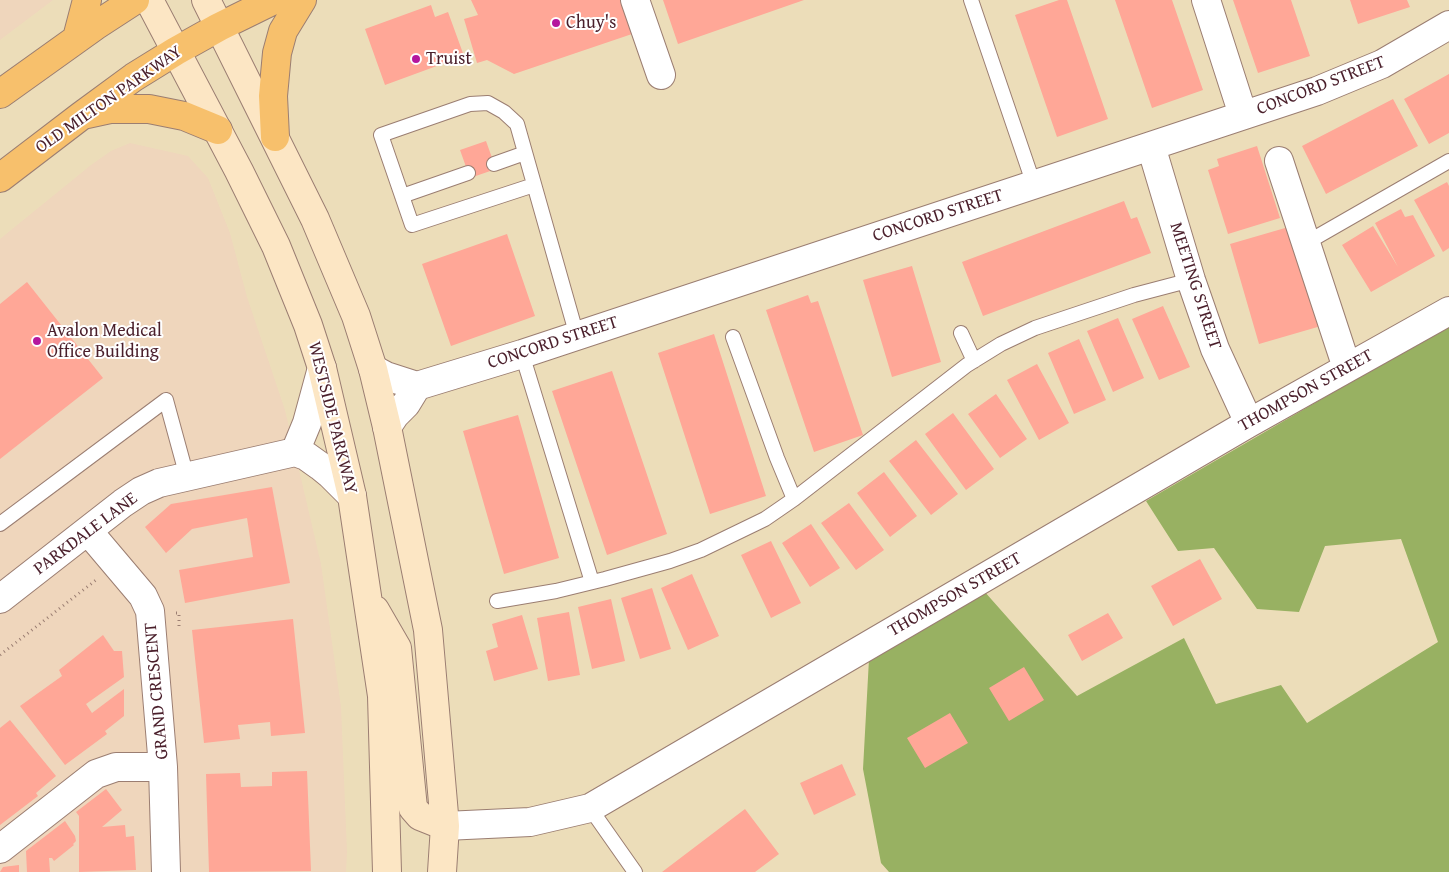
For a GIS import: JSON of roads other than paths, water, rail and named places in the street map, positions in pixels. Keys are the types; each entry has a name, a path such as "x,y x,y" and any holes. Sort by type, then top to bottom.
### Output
{"highway":[{"path":"78,38 87,0"},
{"path":"0,94 135,0"},
{"name":"OLD MILTON PARKWAY","path":"0,178 134,78 176,51 219,27 274,0"},
{"path":"276,138 274,96 276,53 283,31 302,0"},
{"path":"81,116 110,109 149,109 184,116 218,130"}],"main road":[{"name":"WESTSIDE PARKWAY","path":"149,0 218,130 276,246 308,325 322,368 352,496 382,696 388,872"},
{"path":"206,0 315,219 356,316 373,369 387,427 428,630 445,826 442,872"},
{"path":"368,595 397,648 412,808 420,816 445,826"}],"street":[{"path":"635,0 661,76"},
{"path":"1206,0 1244,115"},
{"name":"CONCORD STREET","path":"417,386 577,336 1317,91 1382,64 1449,25"},
{"name":"MEETING STREET","path":"1151,146 1190,280 1215,349 1249,423"},
{"path":"1279,161 1347,368"},
{"name":"THOMPSON STREET","path":"445,826 530,822 590,808 1249,423 1449,311"},
{"path":"322,368 307,422 295,452 306,456 320,466 352,496"},
{"path":"373,369 386,376 417,386 406,404 387,427"},
{"name":"PARKDALE LANE","path":"0,599 123,503 142,491 159,483 295,452"},
{"name":"GRAND CRESCENT","path":"88,531 143,596 150,611 163,767 166,872"},
{"path":"0,849 96,774 116,767 163,767"}],"lane":[{"path":"971,0 1034,185"},
{"path":"534,185 412,225 381,136 470,104 488,103 504,112 517,124 577,336"},
{"path":"494,164 525,153"},
{"path":"1306,243 1449,161"},
{"path":"402,196 468,173"},
{"path":"497,601 556,591 640,570 701,550 765,519 794,499 974,361 1001,344 1035,328 1134,295 1190,280"},
{"path":"961,333 974,361"},
{"path":"733,337 794,499"},
{"path":"522,354 592,582"},
{"path":"0,524 166,400 186,477"},
{"path":"590,808 635,872"}],"place":[{"name":"Chuy's","path":"556,23"},
{"name":"Truist","path":"416,59"},
{"name":"Avalon Medical Office Building","path":"37,341"}]}
